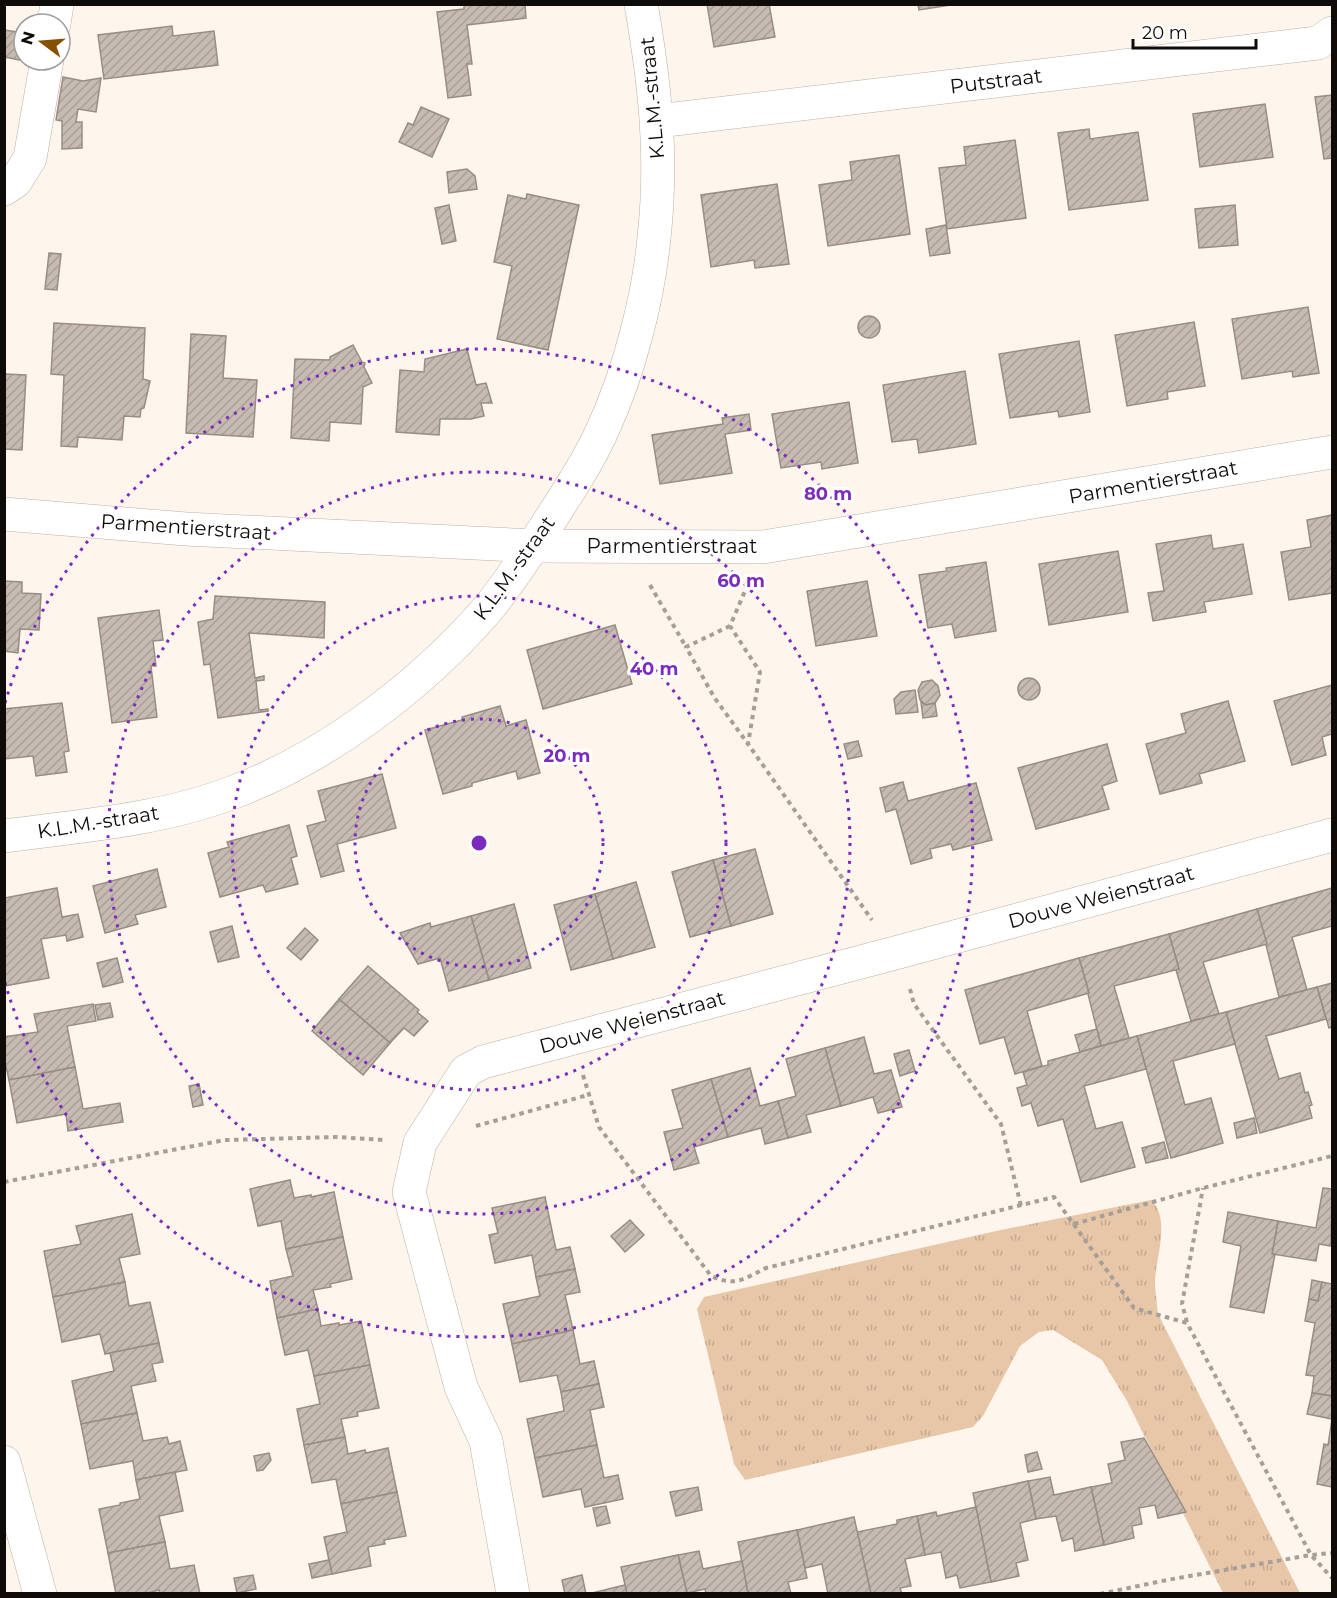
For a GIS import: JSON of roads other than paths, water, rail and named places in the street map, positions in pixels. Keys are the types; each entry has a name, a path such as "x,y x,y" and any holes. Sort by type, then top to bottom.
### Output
{"street":[{"name":"K.L.M.-straat","path":"4,836 118,821 175,810 234,792 290,767 340,737 390,702 440,659 487,609 534,546 603,430 627,364 644,302 654,240 659,181 658,122 651,60 641,4"},
{"name":"Putstraat","path":"658,122 1318,43 1332,33"},
{"path":"4,189 16,181 30,158 45,72"},
{"name":"Parmentierstraat","path":"4,514 186,529 534,546 763,548 1332,452"},
{"name":"Douve Weienstraat","path":"513,1593 486,1441 461,1387 409,1192 420,1143 466,1071 483,1062 1332,835"},
{"path":"5,1471 40,1593"}]}
